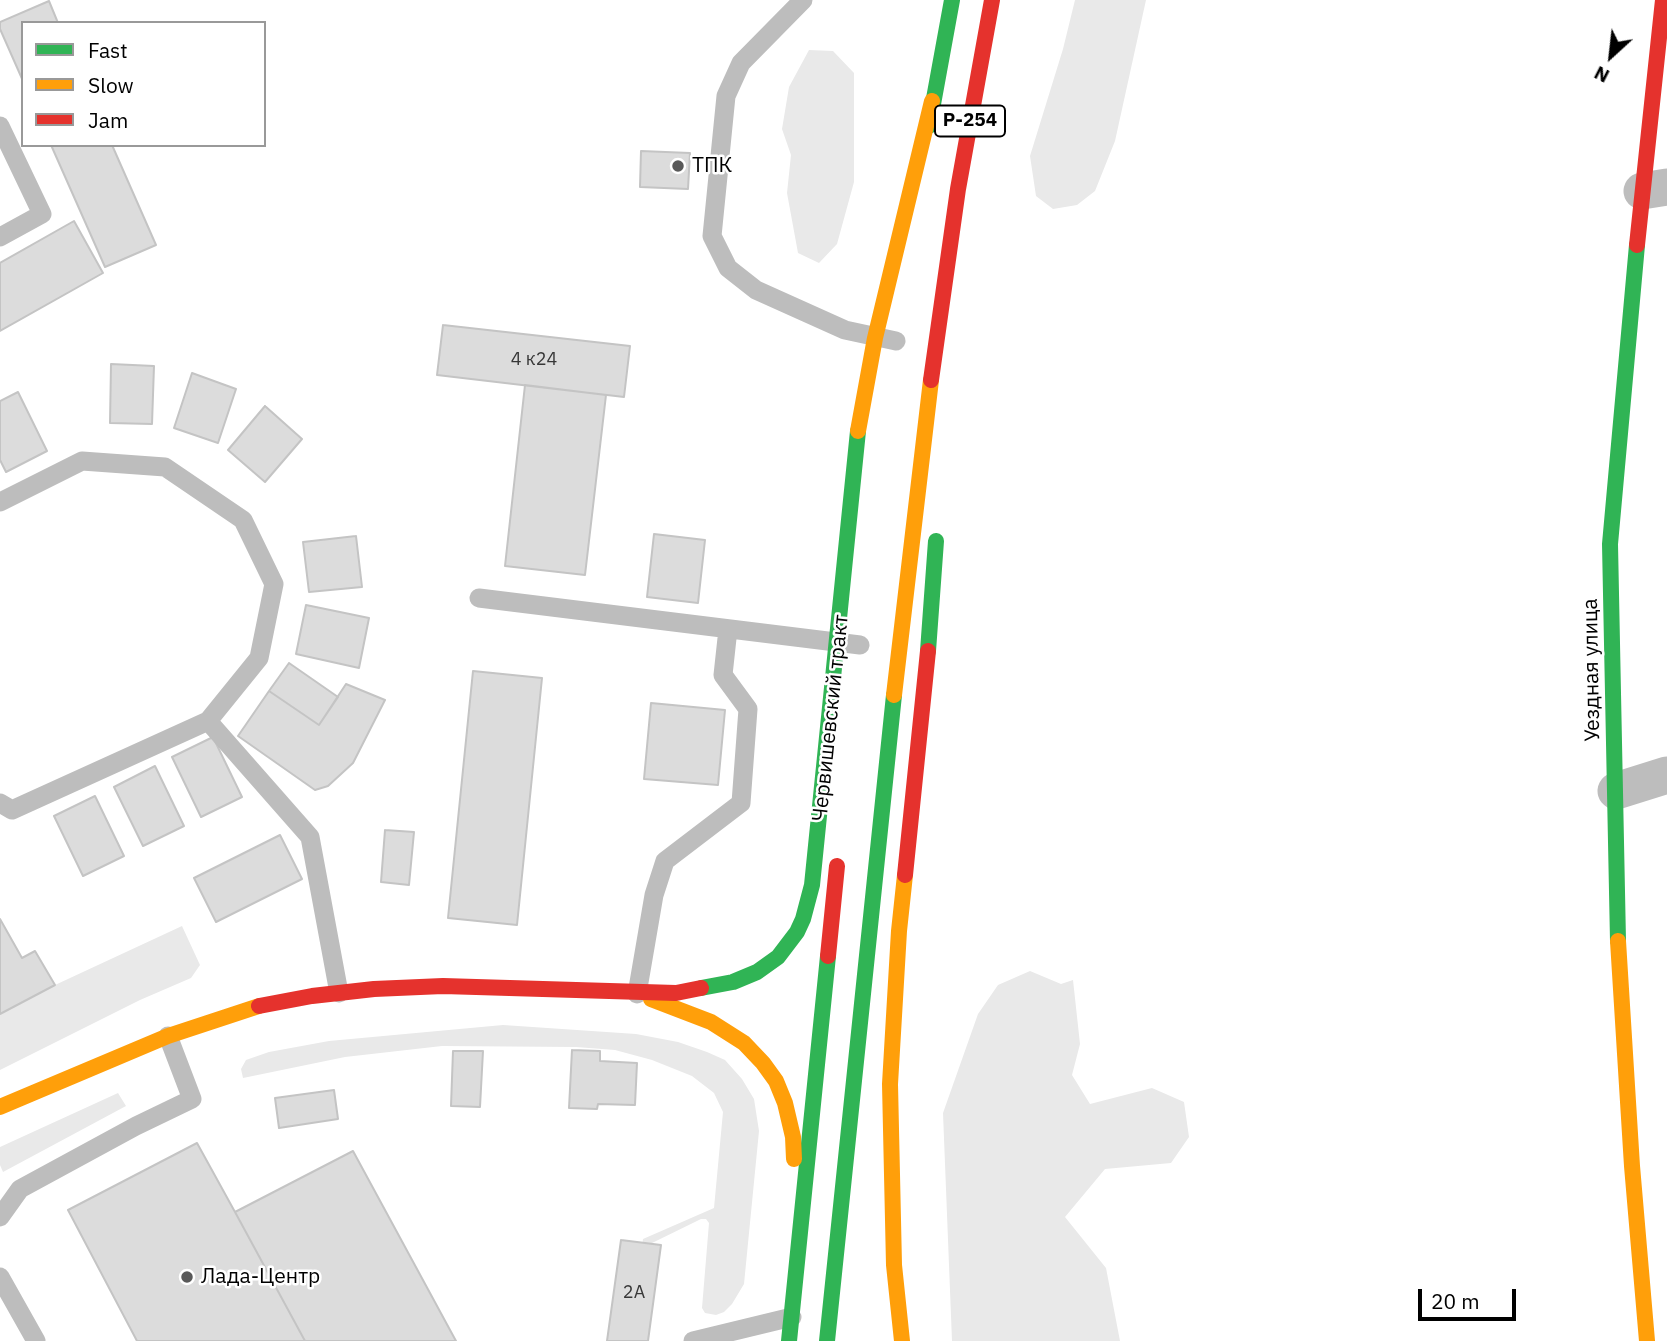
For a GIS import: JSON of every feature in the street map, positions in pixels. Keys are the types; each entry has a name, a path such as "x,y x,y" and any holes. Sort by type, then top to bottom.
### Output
{"main road":[{"name":"Р-254","path":"933,101 952,0"},
{"name":"Р-254","path":"950,243 992,0"},
{"name":"Уездная улица","path":"1647,1341 1618,956 1610,544 1654,189 1663,0"},
{"path":"0,1107 167,1036 250,1009 312,996 443,986 636,994 677,993 733,982 757,972 778,957 797,932 812,885 858,430 875,338 933,101"},
{"path":"904,288 933,101"},
{"path":"945,403 950,243"},
{"path":"827,1341 898,654 950,243"},
{"path":"902,1341 894,1265 890,1084 899,931 928,653 937,528"},
{"name":"Червишевский тракт","path":"789,1341 839,851"},
{"path":"636,994 680,1009 729,1033 744,1043 776,1081 785,1103 793,1137 797,1263"},
{"path":"0,1114 23,1098"}],"street":[{"path":"1616,790 1667,775"}],"lane":[{"path":"803,0 741,63 726,96 712,236 728,268 756,290 845,330 896,341"},
{"path":"0,126 42,214 0,237"},
{"path":"0,502 82,461 165,467 243,520 274,584 258,658 208,721 12,810 0,803"},
{"path":"479,598 860,645"},
{"path":"636,994 654,895 665,861 741,803 748,709 723,675 728,629"},
{"path":"208,721 310,837 339,993"},
{"path":"0,1217 20,1189 192,1099 167,1036"},
{"path":"0,1277 36,1341"},
{"path":"693,1341 792,1317"}],"shaded area":[{"path":"1075,0 1146,0 1115,141 1095,191 1077,205 1053,209 1036,196 1030,156"},
{"path":"809,50 833,51 854,73 854,182 837,244 819,263 798,253 787,193 791,155 782,129 789,87"},
{"path":"182,926 200,965 191,978 140,1000 0,1070 0,1014 55,985"},
{"path":"1030,971 1061,984 1073,980 1080,1044 1072,1075 1090,1104 1152,1088 1184,1102 1189,1137 1171,1163 1105,1169 1065,1217 1106,1268 1120,1341 952,1341 943,1113 978,1014 998,985"},
{"path":"503,1025 636,1034 678,1042 725,1060 742,1079 754,1099 759,1131 744,1284 724,1312 716,1315 705,1313 702,1308 709,1223 706,1219 701,1219 650,1244 630,1341 643,1239 714,1208 723,1112 714,1093 692,1076 652,1060 615,1050 576,1047 442,1046 345,1057 243,1078 241,1069 246,1060 269,1052 329,1041"},
{"path":"118,1093 126,1106 3,1172 0,1165 0,1147"}],"building":[{"path":"49,1 57,21 21,21 21,76 0,29 0,22"},
{"path":"52,147 113,147 156,245 105,267"},
{"path":"641,151 690,153 688,189 640,187"},
{"path":"74,221 103,273 0,331 0,263"},
{"path":"443,325 630,346 624,397 437,375"},
{"path":"111,364 154,366 152,424 110,423"},
{"path":"192,373 236,389 218,443 174,428"},
{"path":"525,385 606,395 585,575 505,566"},
{"path":"18,392 47,451 6,472 0,460 0,401"},
{"path":"265,406 302,439 265,482 228,450"},
{"path":"654,534 705,540 698,603 647,597"},
{"path":"356,536 362,587 309,592 303,542"},
{"path":"306,605 369,618 359,668 296,654"},
{"path":"289,663 338,697 319,725 269,691"},
{"path":"473,671 542,678 517,925 448,918"},
{"path":"346,684 385,700 353,763 328,786 315,790 238,736 269,691 319,725"},
{"path":"651,703 725,710 718,785 644,779"},
{"path":"213,737 242,797 201,817 172,757"},
{"path":"155,766 184,826 143,846 114,787"},
{"path":"95,796 124,856 83,876 54,816"},
{"path":"385,830 414,832 409,885 381,882"},
{"path":"280,835 302,879 216,922 194,878"},
{"path":"0,919 22,958 35,951 55,985 0,1014"},
{"path":"572,1050 600,1051 600,1061 637,1063 635,1105 598,1104 597,1109 569,1108"},
{"path":"453,1051 483,1051 480,1107 451,1106"},
{"path":"334,1090 338,1119 279,1128 275,1098"},
{"name":"Лада-Центр","path":"197,1143 305,1341 137,1341 68,1210"},
{"path":"353,1151 456,1341 305,1341 235,1212"},
{"path":"621,1240 661,1245 648,1341 607,1341"}],"traffic: fast":[{"path":"929,126 952,0"},
{"path":"1618,941 1610,544 1637,245"},
{"path":"701,988 733,982 757,972 778,957 797,932 803,919 812,885 858,431"},
{"path":"928,651 936,541"},
{"path":"827,1341 894,695"},
{"path":"789,1341 828,956"}],"traffic: slow":[{"path":"858,431 875,338 932,101"},
{"path":"894,695 931,380"},
{"path":"902,1341 894,1265 890,1084 905,875"},
{"path":"1618,941 1632,1166 1647,1341"},
{"path":"651,999 711,1022 744,1043 763,1063 776,1081 785,1103 793,1137 794,1159"},
{"path":"0,1107 168,1036 259,1006"}],"traffic: jam":[{"path":"931,380 958,189 992,0"},
{"path":"1637,245 1663,0"},
{"path":"905,875 928,651"},
{"path":"828,956 837,866"},
{"path":"259,1006 312,996 374,989 443,986 676,993 701,988"}],"place":[{"name":"ТПК","path":"678,166"},
{"name":"Лада-Центр","path":"187,1277"}]}
